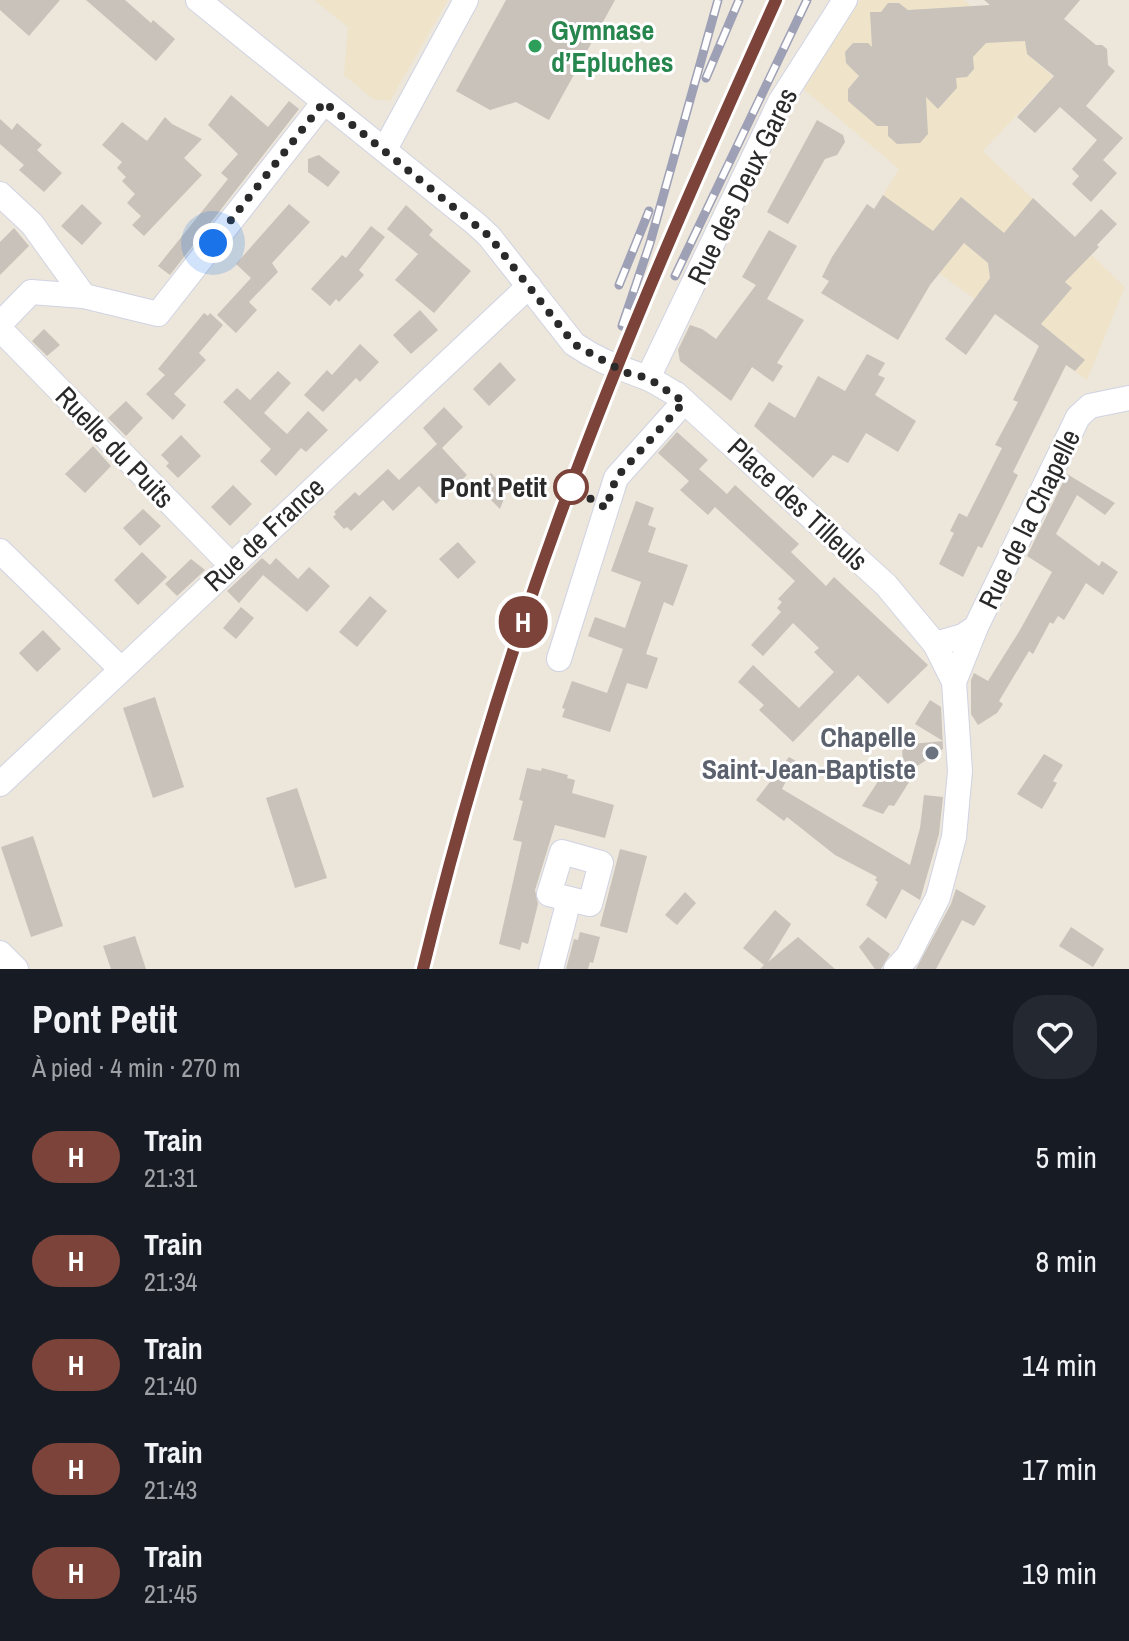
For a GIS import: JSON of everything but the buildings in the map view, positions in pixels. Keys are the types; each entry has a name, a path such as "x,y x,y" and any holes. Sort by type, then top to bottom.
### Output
{"street":[{"name":"Place des Tilleuls","path":"198,0 489,236 574,344 624,372 648,378 684,402 886,585 935,644"},
{"path":"385,149 466,0"},
{"name":"Rue des Deux Gares","path":"648,378 780,102 845,0"},
{"path":"0,327 31,292 84,296 158,314 324,102"},
{"path":"0,194 32,224 84,296"},
{"name":"Rue de France","path":"0,784 529,286"},
{"name":"Ruelle du Puits","path":"0,327 231,565"},
{"name":"Rue de la Chapelle","path":"954,682 976,627 1078,417 1090,406 1129,398"},
{"path":"559,659 616,478 684,402"},
{"path":"0,551 121,669"},
{"name":"Rue de la Chapelle","path":"896,969 908,956 938,897 954,837 960,771 954,682 935,644 963,636 976,627"},
{"path":"551,969 569,900"},
{"path":"0,953 16,969"}],"shaded area":[{"path":"314,0 448,0 390,101 373,99 344,75 348,27"},
{"path":"860,0 964,0 995,27 1019,0 1080,0 1031,57 1053,77 983,151 1125,287 1087,380 867,221 899,169 801,87"}],"railway":[{"path":"622,326 650,243 718,0"},
{"path":"706,78 739,0"},
{"path":"423,969 455,844 492,720 576,476 671,236 776,0"},
{"path":"675,276 807,0"},
{"path":"619,285 649,211"}],"train":[{"name":"H","path":"423,969 473,781 559,517 619,363 776,0"}],"place":[{"name":"Gymnase d’Epluches","path":"535,46"},
{"name":"Pont Petit","path":"571,487"},
{"name":"Chapelle Saint-Jean-Baptiste","path":"932,753"}],"route":[{"path":"213,243 324,102 489,236 574,344 624,372 648,378 684,402 616,478 606,508 571,487"}]}
